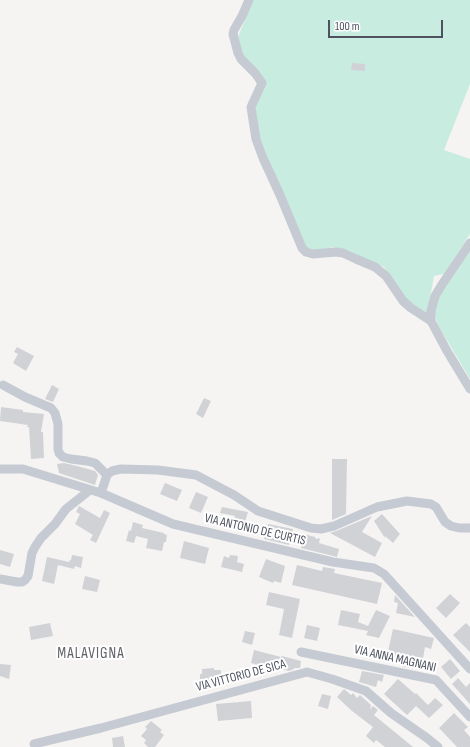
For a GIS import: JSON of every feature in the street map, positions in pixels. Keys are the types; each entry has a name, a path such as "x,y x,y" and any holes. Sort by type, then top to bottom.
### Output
{"street":[{"path":"249,0 233,34 241,59 255,73 262,83 251,107 256,139 302,248 306,252 313,254 336,252 343,253 375,267 386,276 403,301 431,321"},
{"path":"470,243 435,296 431,310 431,321 470,389"},
{"path":"3,385 25,397 51,408 55,414 58,424 58,449 59,453 63,457 95,463 107,475"},
{"name":"VIA ANTONIO DE CURTIS","path":"0,470 23,469 101,493 173,524 333,562 374,568 384,574 470,669"},
{"path":"101,493 107,475 112,471 121,469 158,470 196,475 234,495 258,511 311,528 321,529 334,526 377,507 407,501 432,504 436,507 445,522 459,528 470,528"},
{"path":"0,579 17,582 22,582 25,580 28,576 34,547 55,524 66,509 90,490"},
{"name":"VIA ANNA MAGNANI","path":"301,652 436,680 470,717"},
{"name":"VIA VITTORIO DE SICA","path":"34,744 101,728 307,672 366,691 391,713 428,738 438,747"}],"green space":[{"path":"253,0 470,0 470,84 444,150 470,159 470,234 444,274 434,276 426,313 404,298 384,267 333,247 314,252 304,246 260,137 255,111 256,103 266,83 246,59 241,49 238,37"},
{"path":"470,246 470,379 438,325 435,315 435,306 438,296"}],"building":[{"path":"352,63 365,64 365,71 351,70"},
{"path":"17,347 34,356 26,371 13,363 18,354 14,352"},
{"path":"52,385 59,389 53,402 45,399"},
{"path":"204,398 211,401 203,418 196,414"},
{"path":"1,407 23,410 23,412 44,414 41,432 43,432 44,458 31,459 28,425 0,421"},
{"path":"332,459 347,459 346,514 332,520"},
{"path":"64,463 95,471 98,475 95,485 59,473 57,464"},
{"path":"165,483 182,490 177,501 160,494"},
{"path":"196,492 208,497 201,513 189,508"},
{"path":"79,506 100,518 104,510 110,513 96,543 90,540 93,535 75,524 80,514 76,512"},
{"path":"222,507 248,512 245,522 234,519 235,516 220,513"},
{"path":"382,514 400,534 393,543 385,536 385,538 374,521"},
{"path":"372,516 362,532 382,543 375,557 330,533 336,531"},
{"path":"133,522 143,525 142,528 167,535 162,551 146,548 148,539 136,536 134,543 126,541 129,530 131,531"},
{"path":"268,524 293,529 289,545 264,539"},
{"path":"304,534 315,537 316,539 320,538 319,543 339,549 337,557 301,548"},
{"path":"184,541 209,548 205,564 180,558"},
{"path":"0,550 14,554 10,567 0,564"},
{"path":"72,555 83,557 81,568 75,566 74,569 58,565 54,584 42,581 47,557 69,562"},
{"path":"230,555 238,556 237,562 244,564 242,572 221,567 224,556 229,558"},
{"path":"266,559 285,566 281,583 274,581 273,583 259,577"},
{"path":"297,565 322,571 323,567 335,569 334,573 382,583 377,604 292,585"},
{"path":"85,576 100,580 97,592 82,589"},
{"path":"269,592 300,599 292,638 279,635 284,609 266,605"},
{"path":"450,594 460,603 446,618 436,608"},
{"path":"395,595 415,617 396,613 398,603 394,602"},
{"path":"341,610 360,614 358,622 368,626 376,610 390,616 379,638 366,635 368,631 338,625"},
{"path":"50,623 53,636 31,640 29,627"},
{"path":"466,623 470,627 470,652 453,635"},
{"path":"307,625 320,628 317,641 304,638"},
{"path":"393,629 434,638 431,649 425,647 421,670 401,666 403,659 387,656"},
{"path":"245,631 255,633 252,645 242,642"},
{"path":"254,650 301,661 300,668 294,668 289,671 269,666 268,668 251,663"},
{"path":"450,659 460,671 451,679 441,667"},
{"path":"0,664 11,665 9,679 0,676"},
{"path":"214,668 214,670 221,670 221,683 214,683 214,685 200,685 200,674 202,674 202,669"},
{"path":"362,671 384,675 382,682 378,680 376,687 359,682"},
{"path":"458,678 466,687 470,683 470,704 452,684"},
{"path":"398,679 415,694 416,693 428,705 435,698 443,705 429,718 416,706 407,715 384,694"},
{"path":"344,689 351,695 353,693 357,698 360,695 371,705 370,709 373,706 378,710 374,715 413,747 385,747 376,740 374,743 366,736 373,727 337,697"},
{"path":"322,694 331,696 328,709 318,706"},
{"path":"251,701 252,718 218,721 216,704"},
{"path":"454,713 468,727 464,730 470,737 470,747 457,747 439,728"},
{"path":"151,721 162,730 160,732 164,735 155,747 148,747 144,743 146,740 141,736 147,729 145,727"},
{"path":"123,736 125,747 113,747 112,738"}],"district":[{"name":"MALAVIGNA","path":"91,654"}]}
